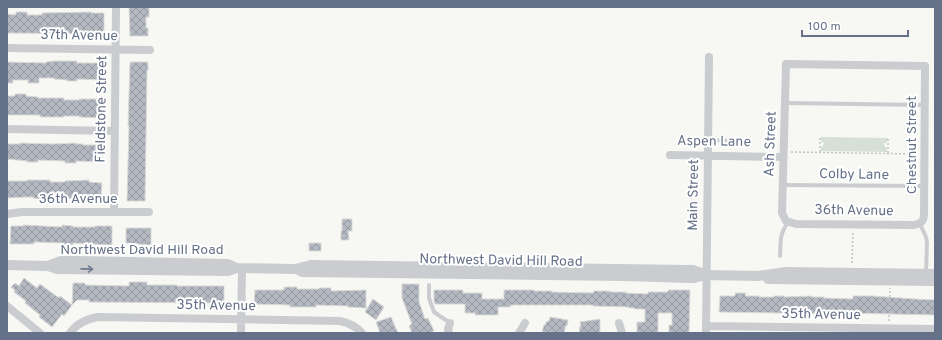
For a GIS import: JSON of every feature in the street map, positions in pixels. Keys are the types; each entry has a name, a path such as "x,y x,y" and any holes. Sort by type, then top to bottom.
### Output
{"street":[{"name":"Fieldstone Street","path":"114,212 116,7"},
{"name":"37th Avenue","path":"7,48 150,50"},
{"name":"Main Street","path":"706,330 709,57"},
{"name":"Chestnut Street","path":"786,64 926,66 924,215 920,224"},
{"name":"Ash Street","path":"786,64 782,213 788,222"},
{"path":"7,129 115,131"},
{"name":"Aspen Lane","path":"670,155 783,156"},
{"name":"36th Avenue","path":"7,214 22,212 148,212"},
{"name":"36th Avenue","path":"788,222 796,224 920,224"},
{"name":"Northwest David Hill Road","path":"7,265 48,266 61,261 78,261 228,264 239,268 295,268 311,265 693,270 707,275 758,276 786,272 930,274"},
{"path":"239,268 242,319 241,333"},
{"name":"Northwest David Hill Road","path":"758,276 768,279 935,281"},
{"path":"7,306 40,333"},
{"name":"35th Avenue","path":"70,333 80,322 98,317 340,321 354,325 362,333"},
{"path":"449,333 448,328 450,323"},
{"path":"519,333 525,323"},
{"path":"619,323 622,333"},
{"name":"35th Avenue","path":"706,330 872,331 889,328 935,329"}],"lane":[{"path":"785,103 925,105"},
{"path":"708,140 733,141"},
{"name":"Colby Lane","path":"782,185 924,186"},
{"path":"780,256 782,230 788,222"},
{"path":"920,224 926,237 930,274"},
{"path":"429,285 429,298 434,312 450,323"}],"path":[{"path":"820,138 820,152"},
{"path":"888,138 888,153"},
{"path":"791,152 917,154"},
{"path":"852,263 853,230"},
{"path":"889,328 890,281"}],"shaded area":[{"path":"821,137 888,138 887,142 884,144 887,148 887,152 821,151 821,147 824,143 821,141"}],"building":[{"path":"129,7 149,7 149,17 146,17 148,36 130,36"},
{"path":"16,12 27,12 27,15 42,15 42,13 104,13 104,34 7,33 7,14 16,15"},
{"path":"54,61 103,63 103,80 77,79 77,81 67,81 54,78 39,78 39,83 28,83 28,80 13,80 13,83 7,83 7,62 46,63"},
{"path":"130,62 148,62 145,201 127,201"},
{"path":"15,94 26,94 26,96 38,98 64,98 64,100 103,99 102,118 79,116 40,117 40,115 7,115 7,96 15,96"},
{"path":"76,143 83,145 102,145 102,162 76,161 76,163 65,163 65,161 38,160 38,162 27,162 7,159 7,144"},
{"path":"50,180 50,182 65,182 89,180 89,182 102,183 101,199 39,199 33,197 7,198 7,181"},
{"path":"342,219 352,219 352,231 348,231 349,240 341,240"},
{"path":"23,225 62,227 62,225 73,227 112,226 112,245 73,243 73,245 34,242 34,244 10,244 11,226"},
{"path":"126,228 151,228 151,245 126,243"},
{"path":"309,243 321,243 321,251 309,251"},
{"path":"24,278 37,288 40,284 59,298 60,296 72,305 64,316 62,314 52,327 39,317 40,315 25,303 26,301 14,292 15,290 11,287 15,283 19,286"},
{"path":"129,282 147,282 147,285 224,286 224,303 89,302 89,300 77,300 72,305 73,283 85,283 85,285 129,286"},
{"path":"402,284 419,284 419,302 425,319 428,318 434,331 429,333 412,333 409,326 412,324 402,298"},
{"path":"284,287 297,287 297,289 331,288 331,291 366,290 366,308 316,305 316,307 290,307 290,305 254,304 255,290 284,290"},
{"path":"434,290 463,290 463,293 482,293 482,299 504,299 504,290 593,293 594,291 610,291 648,294 648,292 668,292 668,290 690,290 689,333 669,333 669,325 672,325 672,313 658,313 658,333 637,333 637,322 645,322 645,309 635,309 629,307 593,305 511,305 510,307 498,307 498,315 475,315 475,313 465,313 465,304 435,304"},
{"path":"735,293 746,293 745,296 759,297 812,296 853,299 853,296 872,296 935,300 935,315 719,312 720,296 735,296"},
{"path":"373,299 384,307 376,320 365,312"},
{"path":"391,317 398,333 380,333 376,322"},
{"path":"550,317 568,320 564,333 542,332 544,325 547,321 549,321"},
{"path":"600,319 600,333 580,333 580,322"}]}
